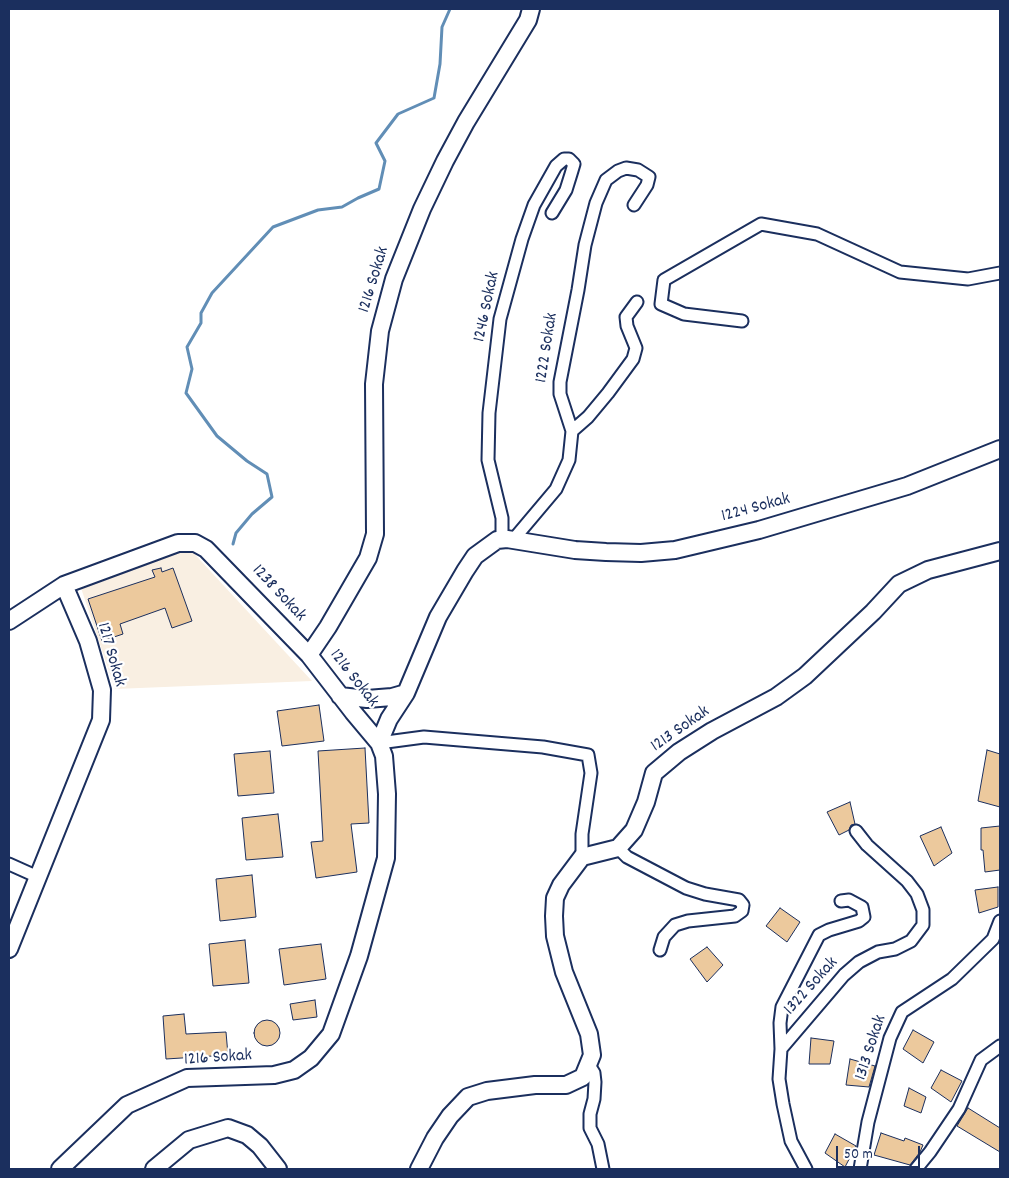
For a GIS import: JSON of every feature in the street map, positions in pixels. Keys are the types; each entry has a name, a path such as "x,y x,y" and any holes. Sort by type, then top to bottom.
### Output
{"street":[{"name":"1216 Sokak","path":"60,1169 127,1105 187,1078 274,1075 294,1070 311,1058 331,1034 359,956 386,858 387,794 384,756 379,743 309,655 328,627 368,558 375,534 374,384 380,331 394,279 422,210 445,161 466,122 528,20 531,9"},
{"name":"1246 Sokak","path":"508,540 488,460 489,413 500,319 522,239 534,205 556,166 564,159 570,159 574,164 566,190 552,213"},
{"name":"1222 Sokak","path":"379,743 389,719 406,693 438,617 474,556 497,540 508,540 556,489 568,460 572,431 560,394 560,382 585,245 596,203 606,180 618,171 626,168 638,170 650,177 647,186 634,204"},
{"path":"742,321 684,314 662,304 664,280 761,224 817,234 900,272 968,279 1000,273"},
{"path":"572,431 588,417 633,359 636,348 627,326 626,317 637,302"},
{"name":"1224 Sokak","path":"508,540 575,550 641,553 675,550 759,530 907,486 1000,449"},
{"name":"1238 Sokak","path":"64,585 178,543 195,543 206,549 309,655"},
{"name":"1213 Sokak","path":"618,848 634,830 646,802 654,773 679,752 712,731 776,697 805,676 873,612 899,584 928,570 1000,552"},
{"path":"9,621 64,585"},
{"name":"1217 Sokak","path":"9,949 101,720 102,690 88,642 64,585"},
{"path":"340,696 392,697 406,693"},
{"path":"379,743 424,737 543,747 588,755 591,773 582,834 582,857"},
{"name":"1322 Sokak","path":"781,1049 844,975 859,962 878,952 896,949 911,941 923,925 923,910 917,894 907,881 868,845 856,831"},
{"path":"419,1169 435,1138 450,1116 468,1097 487,1091 535,1085 566,1085 583,1077 592,1055 589,1034 564,972 555,936 554,916 555,898 560,885 582,857 618,848 627,857 686,888 705,894 739,900 743,905 742,911 735,916 688,921 675,925 664,937 660,950"},
{"path":"9,864 38,877"},
{"name":"1322 Sokak","path":"806,1169 791,1141 779,1079 782,1007 819,935 859,921 864,917 862,907 849,900 841,901"},
{"name":"1313 Sokak","path":"860,1169 868,1122 887,1048 902,1012 952,980 994,939 1000,921"},
{"path":"916,1169 959,1109 981,1060 1000,1046"},
{"path":"589,1065 594,1073 595,1082 594,1099 590,1114 590,1128 598,1144 603,1169"},
{"path":"154,1169 189,1140 228,1128 247,1135 260,1146 278,1169"}],"shaded area":[{"path":"188,547 312,681 115,689 80,585"}],"building":[{"path":"161,568 162,572 173,568 192,621 172,628 165,608 120,624 123,634 102,641 88,599 155,577 152,570"},
{"path":"319,705 324,741 282,746 277,711"},
{"path":"365,748 369,823 351,824 357,872 316,878 311,842 323,841 318,751"},
{"path":"987,750 1000,754 1000,807 978,801"},
{"path":"270,751 274,793 238,796 234,754"},
{"path":"850,802 855,824 851,825 849,830 839,835 827,812"},
{"path":"278,814 283,857 246,860 242,818"},
{"path":"1000,826 1000,870 985,872 983,850 981,850 981,828"},
{"path":"941,827 952,853 934,866 920,836"},
{"path":"252,875 256,917 220,921 216,879"},
{"path":"998,887 998,907 979,913 975,890"},
{"path":"780,908 800,922 787,942 766,926"},
{"path":"245,940 249,983 213,986 209,944"},
{"path":"321,944 326,979 284,985 279,949"},
{"path":"707,947 723,965 707,982 690,959"},
{"path":"315,1000 317,1017 293,1020 290,1004"},
{"path":"184,1014 186,1034 226,1032 228,1055 166,1059 163,1016"},
{"path":"267,1020 276,1024 280,1033 276,1042 267,1046 258,1042 254,1033 258,1024"},
{"path":"913,1030 934,1042 923,1063 903,1049"},
{"path":"811,1038 834,1041 830,1064 809,1064"},
{"path":"850,1059 875,1066 869,1087 846,1085"},
{"path":"941,1070 962,1081 951,1102 931,1088"},
{"path":"909,1088 926,1097 921,1113 904,1106"},
{"path":"968,1108 1000,1128 1000,1152 957,1126"},
{"path":"881,1133 904,1141 905,1138 923,1145 910,1165 874,1155"},
{"path":"835,1134 856,1146 845,1167 825,1153"}],"waterway":[{"path":"233,544 236,533 252,514 272,497 267,474 247,461 217,436 186,393 192,369 187,347 201,323 201,313 212,293 273,227 318,210 342,207 379,189 385,161 376,143 398,114 434,98 440,64 442,27 450,9"}]}
